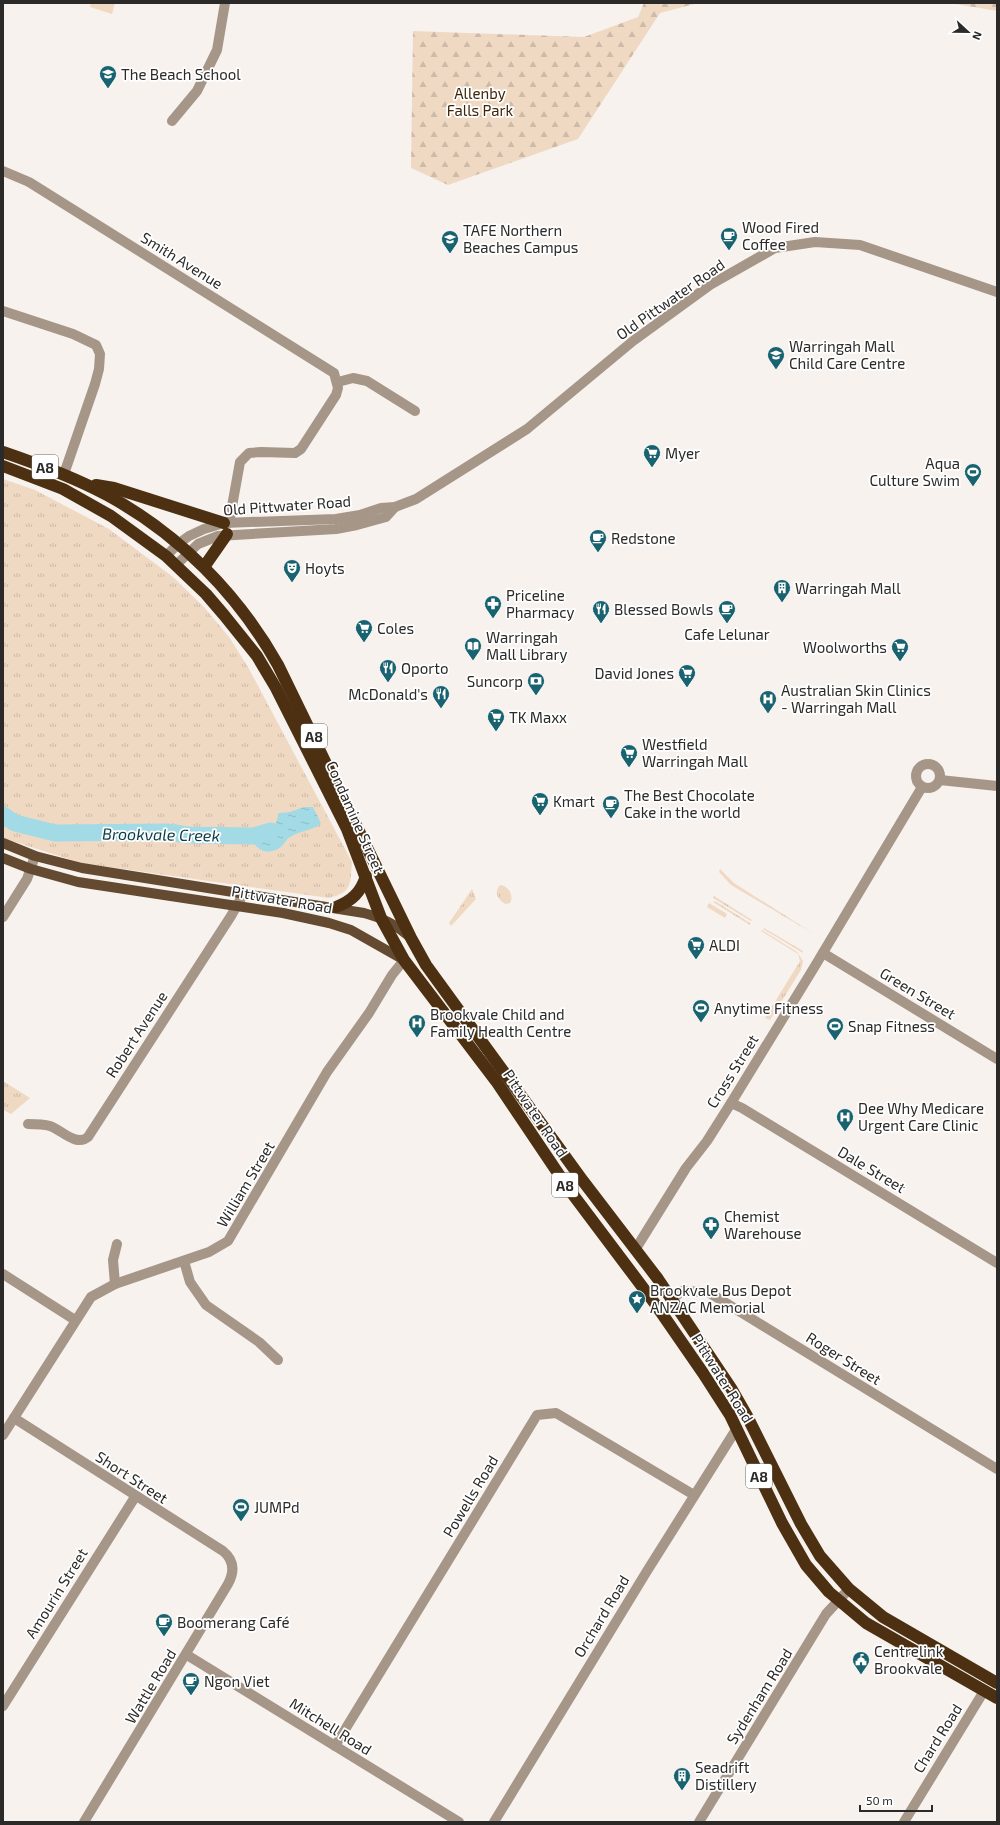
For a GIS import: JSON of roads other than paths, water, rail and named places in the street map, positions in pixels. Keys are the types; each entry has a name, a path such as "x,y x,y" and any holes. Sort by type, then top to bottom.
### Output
{"highway":[{"name":"Condamine Street","path":"3,452 64,474 126,506 188,552 204,567 238,606 274,659 411,938"},
{"name":"Condamine Street","path":"3,466 63,489 111,516 166,556 206,594 224,614 267,671 321,775 347,830 381,918 404,960"},
{"path":"85,484 114,488 226,527 204,567"},
{"path":"336,908 353,898 363,886 366,876"},
{"name":"Pittwater Road","path":"411,938 426,965 672,1299 731,1388 810,1540 820,1556 849,1589 882,1617 997,1683"},
{"name":"Pittwater Road","path":"404,960 496,1081 568,1188 670,1325 721,1401 737,1428 796,1550 814,1576 838,1600 876,1630 997,1698"},
{"name":"Cross Street","path":"624,1265 635,1250"}],"main road":[{"name":"Pittwater Road","path":"3,844 35,856 82,868 336,908 381,918 398,927 411,938"},
{"name":"Pittwater Road","path":"3,858 31,869 78,882 237,906 329,923 351,930 404,960"}],"street":[{"path":"172,122 197,91 217,50 225,3"},
{"name":"Smith Avenue","path":"3,171 29,182 334,373 338,382"},
{"name":"Old Pittwater Road","path":"166,556 178,544 204,529 226,527 336,529 386,517 395,507 416,499 506,444 658,322 710,285 775,248 815,242 860,245 997,292"},
{"path":"3,311 73,334 96,345 100,354 99,369 95,384 64,474"},
{"path":"226,527 240,462 250,453 295,453 301,449 336,395 338,382 353,378 367,381 415,411"},
{"name":"Old Pittwater Road","path":"176,565 198,544 226,527"},
{"path":"922,764 931,764 936,767 940,775 940,780 933,787 922,787 918,784 915,775 922,764"},
{"path":"940,780 997,786"},
{"name":"Cross Street","path":"635,1250 686,1168 731,1103 922,787"},
{"path":"3,917 25,883 35,856"},
{"name":"Robert Avenue","path":"28,1124 50,1126 77,1140 83,1140 88,1137 244,893"},
{"name":"Green Street","path":"822,953 997,1059"},
{"name":"William Street","path":"3,1435 91,1297 115,1284 184,1261 222,1246 233,1235 327,1072 392,975 404,960"},
{"name":"Dale Street","path":"731,1103 742,1108 997,1263"},
{"path":"115,1284 114,1260 117,1244"},
{"path":"184,1261 190,1282 206,1305 259,1342 278,1360"},
{"path":"3,1274 75,1320"},
{"name":"Roger Street","path":"672,1299 682,1291 708,1292 997,1469"},
{"name":"Powells Road","path":"335,1746 537,1415 556,1412 694,1495"},
{"name":"Short Street","path":"14,1418 135,1497 223,1551 228,1555 232,1563"},
{"name":"Orchard Road","path":"494,1822 694,1495 737,1428"},
{"name":"Amourin Street","path":"3,1706 135,1497"},
{"name":"Wattle Road","path":"84,1822 187,1655 230,1579 232,1573 232,1563"},
{"name":"Sydenham Road","path":"699,1822 826,1614 849,1589"},
{"name":"Mitchell Road","path":"187,1655 459,1822"},
{"name":"Chard Road","path":"904,1822 984,1691"}],"water":[{"path":"304,807 313,807 321,823 290,837 281,847 270,852 261,850 253,843 248,832 275,826 279,813 290,812"}],"waterway":[{"name":"Brookvale Creek","path":"3,815 15,823 55,833 167,832 188,835 253,836 271,831"}],"place":[{"name":"The Beach School","path":"108,89"},
{"name":"Wood Fired Coffee","path":"729,251"},
{"name":"TAFE Northern Beaches Campus","path":"450,254"},
{"name":"Warringah Mall Child Care Centre","path":"776,370"},
{"name":"Myer","path":"652,468"},
{"name":"Aqua Culture Swim","path":"973,487"},
{"name":"Redstone","path":"598,553"},
{"name":"Hoyts","path":"292,583"},
{"name":"Warringah Mall","path":"782,603"},
{"name":"Priceline Pharmacy","path":"493,619"},
{"name":"Blessed Bowls","path":"601,624"},
{"name":"Cafe Lelunar","path":"727,624"},
{"name":"Coles","path":"364,643"},
{"name":"Warringah Mall Library","path":"473,661"},
{"name":"Woolworths","path":"900,662"},
{"name":"Oporto","path":"388,683"},
{"name":"David Jones","path":"687,688"},
{"name":"Suncorp","path":"536,696"},
{"name":"McDonald's","path":"441,709"},
{"name":"Australian Skin Clinics - Warringah Mall","path":"768,714"},
{"name":"TK Maxx","path":"496,732"},
{"name":"Westfield Warringah Mall","path":"629,768"},
{"name":"Kmart","path":"540,816"},
{"name":"The Best Chocolate Cake in the world","path":"611,819"},
{"name":"ALDI","path":"696,960"},
{"name":"Anytime Fitness","path":"701,1023"},
{"name":"Brookvale Child and Family Health Centre","path":"417,1038"},
{"name":"Snap Fitness","path":"835,1041"},
{"name":"Dee Why Medicare Urgent Care Clinic","path":"845,1132"},
{"name":"Chemist Warehouse","path":"711,1240"},
{"name":"Brookvale Bus Depot ANZAC Memorial","path":"637,1314"},
{"name":"JUMPd","path":"241,1522"},
{"name":"Boomerang Café","path":"164,1637"},
{"name":"Centrelink Brookvale","path":"861,1675"},
{"name":"Ngon Viet","path":"191,1696"},
{"name":"Seadrift Distillery","path":"682,1791"}],"park label":[{"name":"Allenby Falls Park","path":"480,102"}]}
